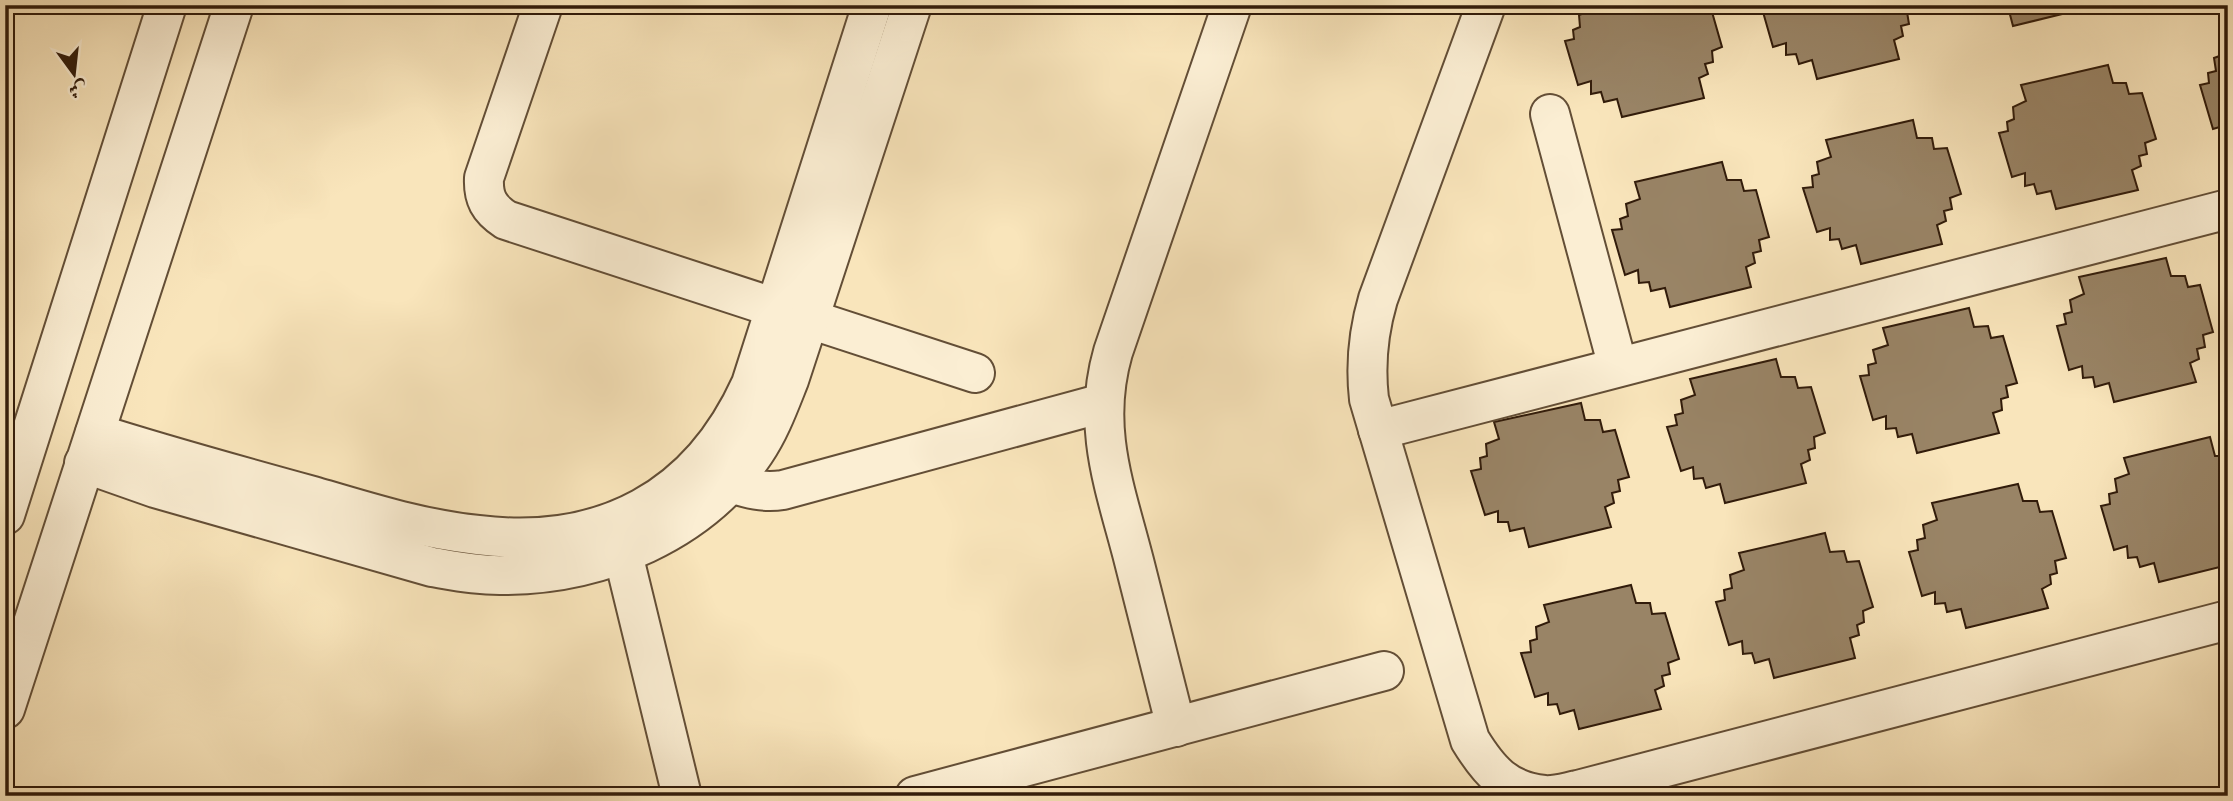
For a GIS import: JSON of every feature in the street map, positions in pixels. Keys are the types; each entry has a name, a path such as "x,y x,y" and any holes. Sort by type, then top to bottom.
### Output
{"street":[{"path":"5,515 167,5"},
{"path":"5,709 234,5"},
{"path":"543,5 484,178 486,202 494,213 506,220 975,373"},
{"path":"89,448 168,492 432,567 468,573 543,573 623,554 653,541 708,506 731,483 755,452 774,417 792,312 872,5"},
{"path":"89,448 446,531 511,538 542,538 574,534 604,526 642,509 683,481 723,437 792,312 912,5"},
{"path":"1176,727 1107,455 1103,403 1113,352 1232,5"},
{"path":"1486,5 1371,324 1366,374 1369,399 1470,740 1487,768 1514,788 1546,795 1578,790 2228,620"},
{"path":"1550,114 1618,367"},
{"path":"1378,430 2228,209"},
{"path":"731,483 751,490 783,490 1103,403"},
{"path":"623,554 682,796"},
{"path":"915,796 1384,671"}],"building":[{"path":"1592,5 1710,5 1722,47 1712,51 1713,62 1705,64 1708,74 1699,78 1704,98 1622,117 1617,99 1604,102 1601,92 1591,94 1591,81 1578,85 1565,41 1574,39 1573,30 1580,27 1579,15 1593,10"},
{"path":"1761,5 1916,5 1917,9 1907,12 1909,24 1901,26 1903,36 1894,40 1899,59 1817,79 1812,60 1799,64 1796,54 1786,55 1786,43 1773,47"},
{"path":"1993,5 2095,6 2013,26 2008,7 1994,10"},
{"path":"2228,53 2227,137 2226,125 2213,129 2200,85 2209,83 2208,73 2216,71 2214,58"},
{"path":"2108,65 2113,83 2126,83 2129,94 2142,93 2156,139 2145,143 2147,154 2139,156 2141,166 2132,170 2138,190 2056,209 2051,191 2037,194 2034,184 2025,186 2025,173 2012,177 1999,133 2008,131 2007,122 2014,119 2013,107 2026,101 2021,85"},
{"path":"1913,120 1917,138 1932,138 1934,149 1947,148 1961,194 1950,198 1952,209 1944,211 1946,221 1937,225 1942,244 1861,264 1856,245 1842,249 1839,239 1830,240 1830,228 1817,232 1803,188 1813,187 1812,176 1819,174 1817,162 1831,157 1826,140"},
{"path":"1722,162 1727,180 1741,180 1744,191 1756,190 1769,237 1759,240 1761,251 1753,253 1755,263 1746,267 1751,287 1670,307 1665,288 1651,291 1649,282 1639,283 1638,270 1625,275 1612,230 1622,229 1620,219 1628,216 1626,204 1640,199 1635,182"},
{"path":"2166,258 2171,276 2185,276 2188,287 2200,285 2213,332 2203,335 2205,347 2197,349 2199,359 2190,363 2196,382 2114,402 2109,383 2095,387 2093,377 2083,378 2082,366 2069,370 2057,326 2066,324 2064,314 2072,312 2070,300 2084,294 2079,277"},
{"path":"1969,308 1974,327 1988,326 1991,338 2003,336 2017,383 2006,386 2008,397 2001,399 2002,410 1993,413 1999,433 1917,453 1912,434 1898,437 1896,428 1886,429 1886,416 1873,420 1860,376 1869,375 1868,365 1876,363 1873,350 1888,345 1883,328"},
{"path":"1776,359 1781,377 1795,377 1798,388 1811,387 1825,433 1814,437 1815,448 1808,450 1810,460 1801,464 1806,483 1725,503 1720,484 1706,488 1703,478 1694,479 1693,467 1681,471 1667,427 1677,425 1675,415 1683,413 1681,400 1695,395 1690,379"},
{"path":"1581,403 1585,420 1600,420 1603,432 1615,430 1629,477 1618,480 1620,491 1612,493 1614,503 1605,507 1611,527 1529,547 1524,528 1510,531 1508,522 1498,522 1498,511 1485,515 1471,471 1481,469 1480,458 1487,456 1486,444 1499,439 1494,422"},
{"path":"2210,437 2215,456 2228,456 2228,565 2159,582 2154,563 2140,567 2137,557 2128,558 2127,546 2114,550 2101,506 2110,504 2109,494 2117,492 2115,479 2129,474 2124,458"},
{"path":"2018,484 2023,501 2037,501 2040,512 2052,511 2066,558 2055,561 2057,573 2050,575 2051,584 2042,589 2048,608 1966,628 1961,609 1947,612 1945,603 1935,604 1935,592 1922,596 1909,552 1918,550 1917,540 1925,538 1923,525 1937,520 1932,503"},
{"path":"1825,533 1830,552 1844,551 1847,562 1859,561 1873,607 1863,611 1864,622 1857,625 1859,635 1850,638 1855,658 1774,678 1769,659 1755,663 1752,653 1743,654 1742,641 1729,645 1716,602 1725,600 1724,590 1732,588 1730,575 1744,570 1739,553"},
{"path":"1631,585 1636,603 1650,603 1652,614 1665,613 1679,659 1668,663 1670,674 1662,676 1664,686 1655,690 1661,709 1579,729 1574,710 1560,714 1557,704 1548,705 1548,693 1535,697 1521,653 1531,652 1530,641 1537,639 1536,627 1549,622 1544,605"}]}
